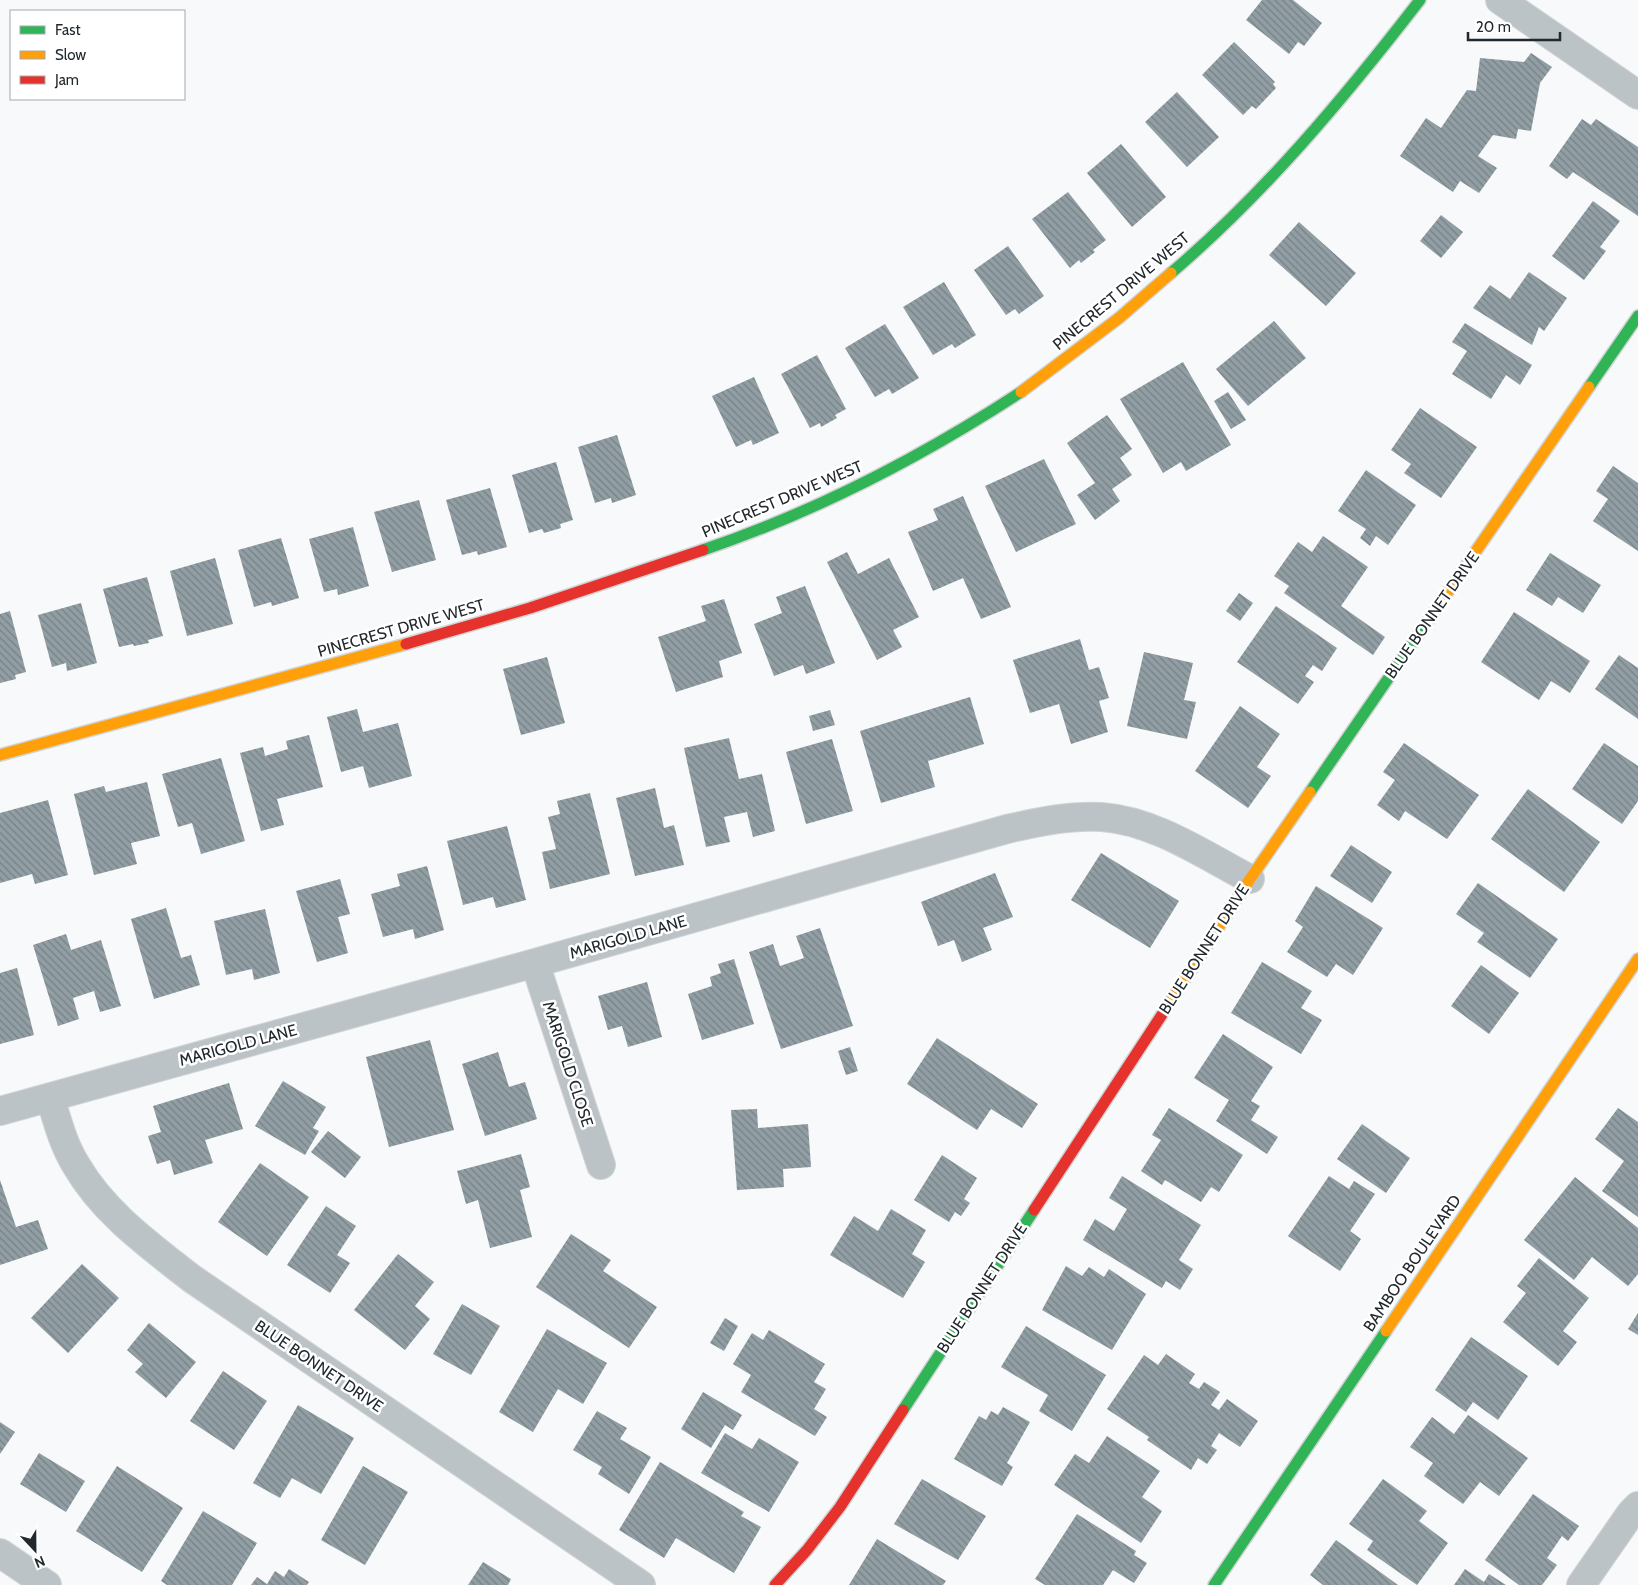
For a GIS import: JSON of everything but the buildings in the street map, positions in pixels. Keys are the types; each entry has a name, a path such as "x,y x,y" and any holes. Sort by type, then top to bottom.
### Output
{"street":[{"name":"PINECREST DRIVE WEST","path":"0,755 530,608 730,541 816,505 894,467 969,426 1036,382 1119,318 1197,251 1269,180 1371,63 1420,0"},
{"path":"1500,0 1638,95"},
{"name":"BLUE BONNET DRIVE","path":"775,1585 807,1550 840,1506 1250,879 1638,316"},
{"name":"MARIGOLD LANE","path":"0,1111 535,963 998,832 1050,820 1102,817 1137,824 1173,839 1250,879"},
{"name":"BAMBOO BOULEVARD","path":"1214,1585 1638,959"},
{"name":"MARIGOLD CLOSE","path":"535,963 601,1164"},
{"name":"BLUE BONNET DRIVE","path":"50,1097 62,1136 76,1166 100,1199 147,1243 191,1278 641,1585"},
{"path":"1581,1585 1631,1513 1638,1506"},
{"path":"0,1553 47,1585"}],"traffic: fast":[{"path":"1171,273 1239,210 1303,143 1420,0"},
{"path":"1589,387 1638,316"},
{"path":"703,550 786,518 867,481 946,438 1021,392"},
{"path":"1310,792 1445,596"},
{"path":"903,1410 1034,1210"},
{"path":"1214,1585 1386,1331"}],"traffic: slow":[{"path":"1021,392 1119,318 1171,273"},
{"path":"1445,596 1589,387"},
{"path":"0,755 406,644"},
{"path":"1165,1010 1250,879 1310,792"},
{"path":"1386,1331 1638,959"}],"traffic: jam":[{"path":"406,644 530,608 703,550"},
{"path":"1034,1210 1165,1010"},
{"path":"775,1585 807,1550 840,1507 903,1410"}]}
